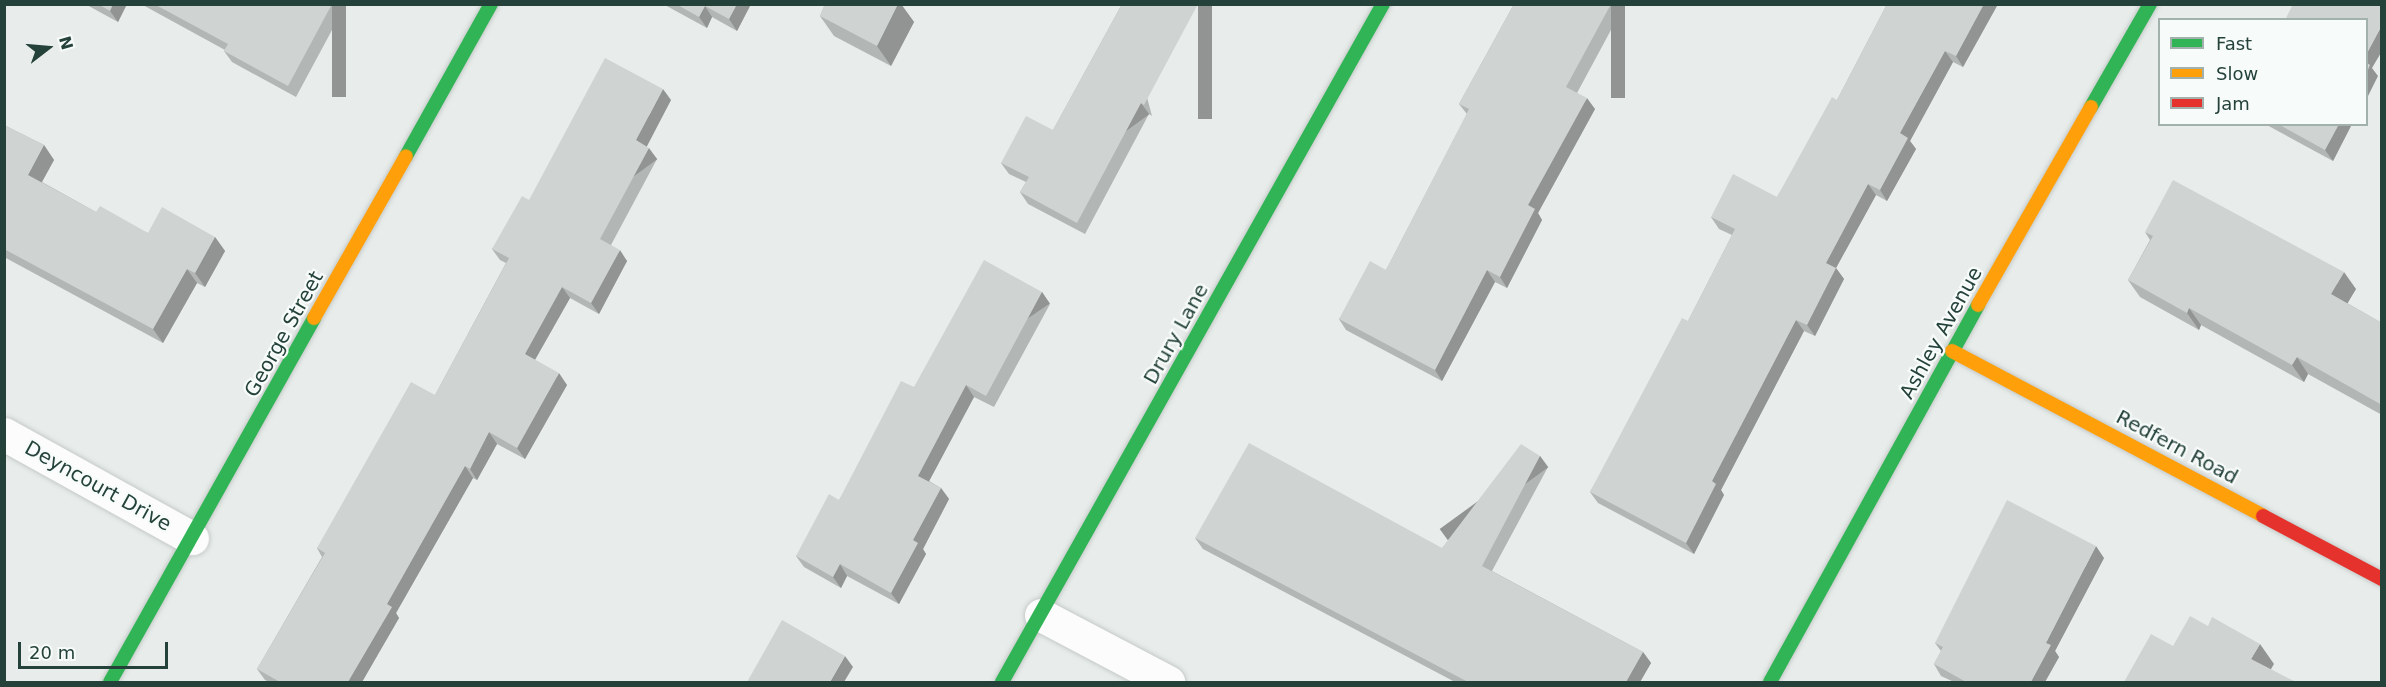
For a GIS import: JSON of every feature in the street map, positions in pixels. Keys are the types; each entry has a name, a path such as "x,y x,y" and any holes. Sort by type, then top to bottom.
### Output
{"street":[{"name":"George Street","path":"110,682 491,4"},
{"name":"Drury Lane","path":"1002,682 1383,4"},
{"name":"Ashley Avenue","path":"1770,682 1952,351 2150,4"},
{"name":"Redfern Road","path":"1952,351 2382,579"},
{"name":"Deyncourt Drive","path":"4,434 192,538"},
{"path":"1041,615 1168,682"}],"building":[{"path":"98,4 113,4 110,11"},
{"path":"154,4 332,4 288,86 224,51 228,44"},
{"path":"676,4 737,4 729,19 705,6 699,17"},
{"path":"825,4 898,4 877,46 820,16"},
{"path":"1122,4 1198,4 1144,105 1141,103 1077,223 1020,192 1029,177 1001,163 1026,116 1053,130"},
{"path":"1514,4 1611,4 1566,87 1587,98 1528,205 1535,209 1500,277 1487,270 1435,370 1339,319 1370,261 1386,270 1469,109 1459,104"},
{"path":"1887,4 1984,4 1956,56 1945,51 1900,133 1908,138 1880,190 1868,184 1826,263 1836,268 1807,325 1796,320 1712,481 1716,484 1686,543 1590,492 1682,318 1688,321 1735,229 1711,217 1733,174 1777,197 1832,97 1837,100"},
{"path":"2293,4 2382,4 2382,25 2368,51 2368,18 2286,18"},
{"path":"605,58 663,89 636,140 649,148 600,239 620,250 591,303 562,287 525,354 559,373 517,448 489,432 470,469 465,466 387,604 392,607 348,682 280,682 257,669 325,553 317,548 411,382 435,395 509,258 492,249 522,196 529,200"},
{"path":"4,125 44,145 28,175 96,212 100,206 148,233 162,207 215,237 195,273 187,269 153,329 4,249"},
{"path":"2282,126 2338,126 2325,150"},
{"path":"2173,180 2344,272 2331,294 2382,323 2382,405 2297,357 2292,365 2189,308 2187,313 2128,280 2153,236 2145,232"},
{"path":"984,260 1042,292 986,396 966,385 918,476 941,488 913,540 918,543 891,593 840,564 833,577 796,556 829,494 839,500 901,381 914,387"},
{"path":"1249,443 1442,548 1521,444 1540,456 1482,566 1643,652 1626,682 1468,682 1195,538"},
{"path":"2007,500 2096,546 2046,643 2051,645 2031,682 1966,682 1934,664 1943,647 1935,643"},
{"path":"2190,616 2208,626 2212,617 2260,644 2251,659 2296,682 2124,682 2151,634 2173,646"},
{"path":"782,620 845,656 830,682 747,682"}],"traffic: fast":[{"path":"406,156 491,4"},
{"path":"1002,682 1383,4"},
{"path":"2091,107 2150,4"},
{"path":"1770,682 1978,305"},
{"path":"110,682 314,318"}],"traffic: slow":[{"path":"1978,305 2091,107"},
{"path":"314,318 406,156"},
{"path":"1952,351 2263,516"}],"traffic: jam":[{"path":"2263,516 2382,579"}]}
